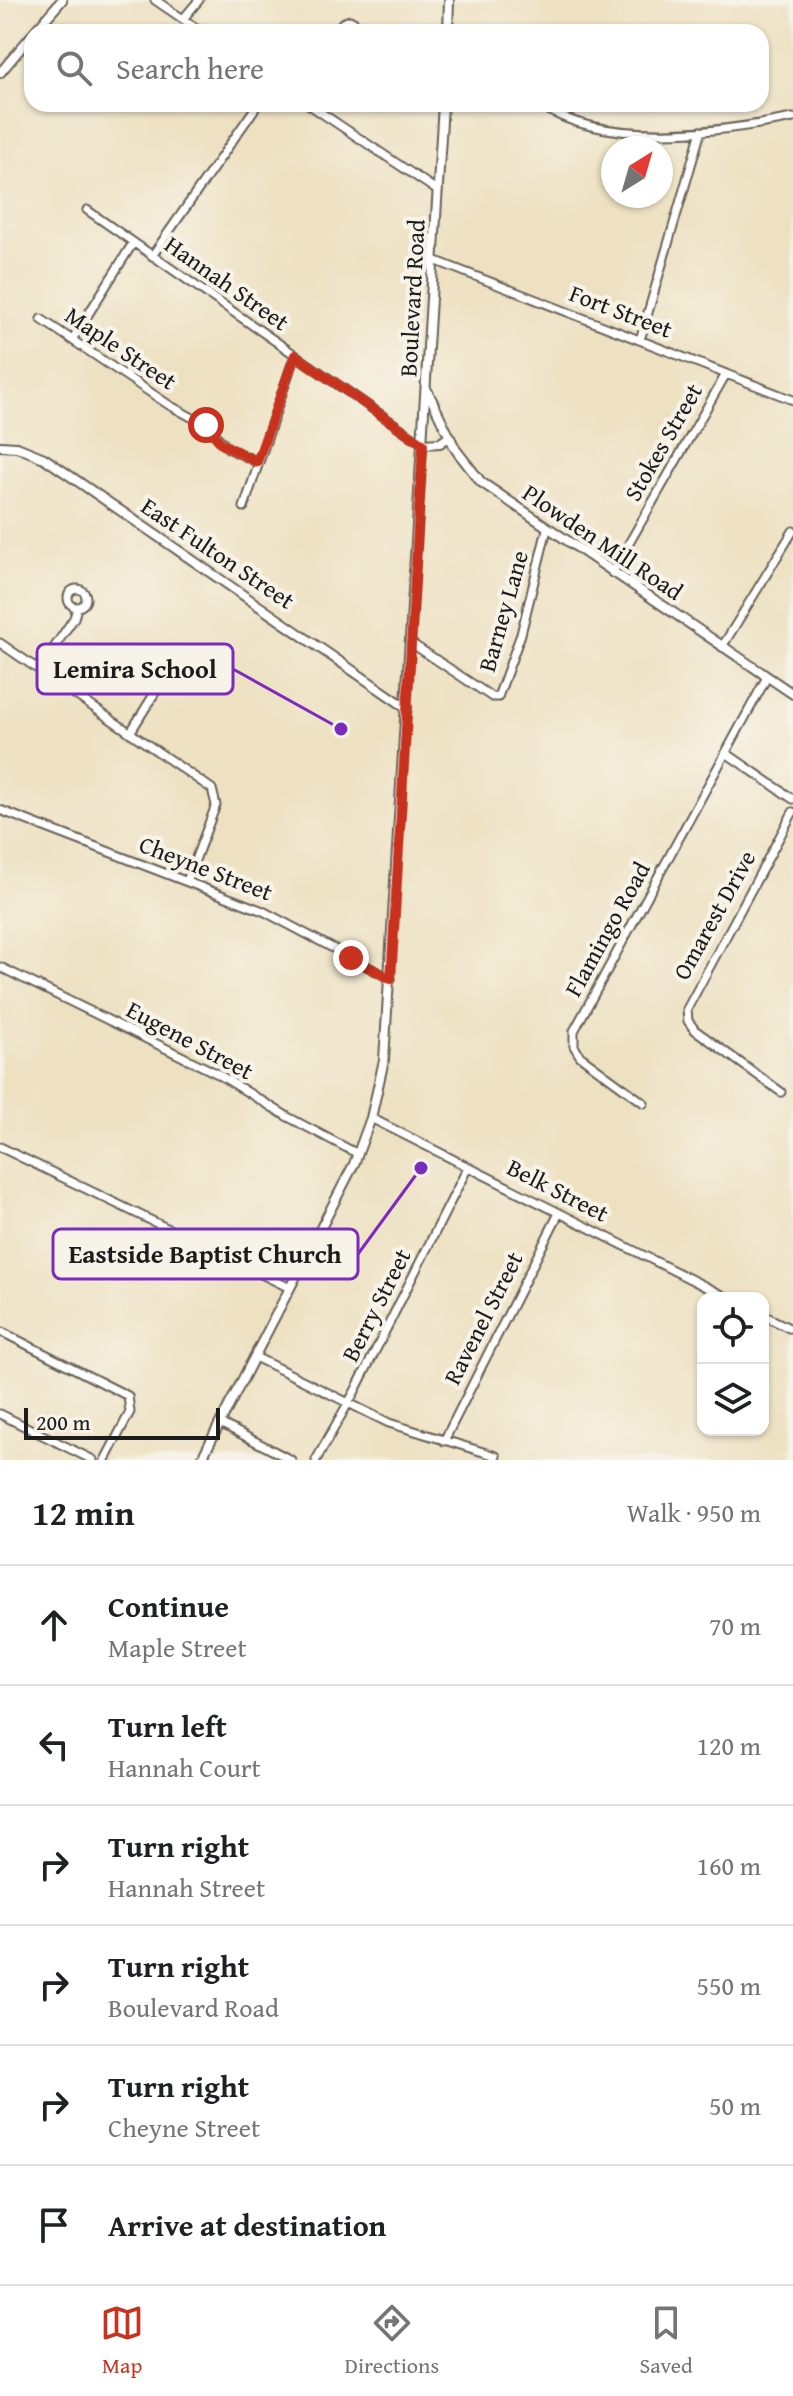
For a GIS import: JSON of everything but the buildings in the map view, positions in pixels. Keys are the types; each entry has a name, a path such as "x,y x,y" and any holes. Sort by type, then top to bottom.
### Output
{"street":[{"path":"41,24 62,0"},
{"path":"155,0 190,24"},
{"path":"183,19 199,0"},
{"path":"448,24 449,0"},
{"path":"0,73 24,44"},
{"path":"152,256 252,112"},
{"path":"320,112 438,191"},
{"name":"Boulevard Road","path":"201,1460 358,1154 371,1118 384,1060 443,112"},
{"path":"556,112 584,125 701,131 793,118"},
{"path":"640,340 701,131"},
{"name":"Hannah Street","path":"87,210 423,444"},
{"path":"72,340 133,243"},
{"name":"Fort Street","path":"434,260 793,400"},
{"name":"Maple Street","path":"41,319 169,405 208,426 228,448 257,462"},
{"path":"244,507 295,355"},
{"name":"Stokes Street","path":"612,573 726,374"},
{"name":"Plowden Mill Road","path":"426,390 449,437 481,482 793,694"},
{"path":"423,444 440,443 449,437"},
{"name":"East Fulton Street","path":"0,446 17,447 44,458 407,708"},
{"name":"Barney Lane","path":"411,643 492,697 498,697 521,634 547,529"},
{"path":"722,647 793,531"},
{"path":"39,670 74,618 77,608"},
{"path":"0,643 216,794 216,805 187,881"},
{"path":"130,733 169,670"},
{"name":"Flamingo Road","path":"644,1103 580,1056 574,1046 574,1031 767,677"},
{"path":"726,753 793,799"},
{"name":"Cheyne Street","path":"0,810 274,916 391,979"},
{"name":"Omarest Drive","path":"781,1092 695,1030 688,1021 687,1009 793,812"},
{"name":"Eugene Street","path":"0,967 218,1074 288,1117 358,1154"},
{"name":"Belk Street","path":"371,1118 716,1292"},
{"path":"0,1147 290,1288"},
{"name":"Berry Street","path":"316,1460 468,1167"},
{"name":"Ravenel Street","path":"444,1441 559,1213"},
{"path":"769,1318 789,1328"},
{"path":"0,1331 128,1396 130,1412 105,1460"},
{"path":"255,1357 389,1423 496,1456"},
{"path":"0,1414 93,1460"},
{"path":"220,1423 291,1460"}],"place":[{"name":"Lemira School","path":"341,729"},
{"name":"Eastside Baptist Church","path":"421,1168"}],"route":[{"path":"206,425 222,444 257,462 295,355 423,444 391,979 351,958"}]}
